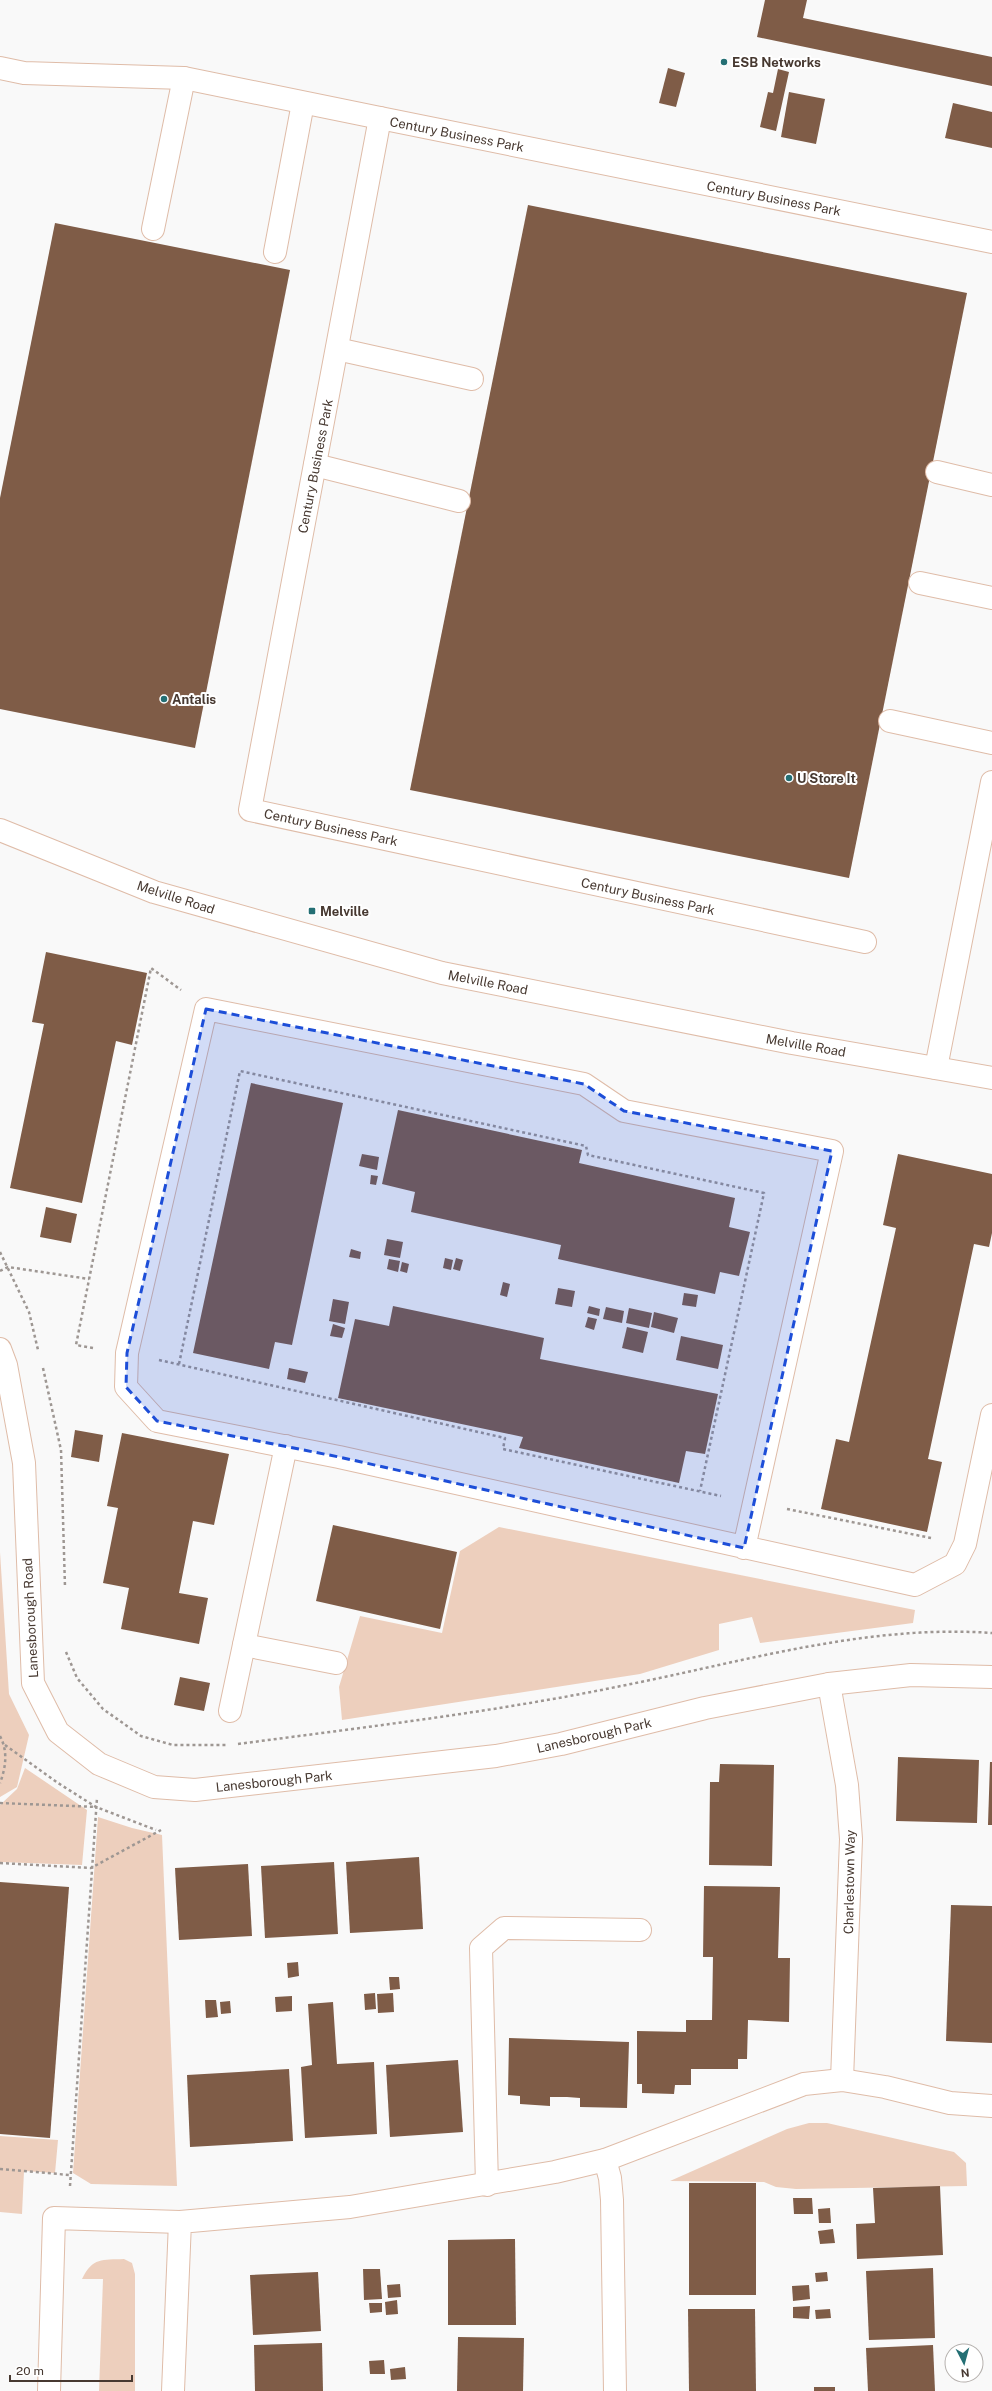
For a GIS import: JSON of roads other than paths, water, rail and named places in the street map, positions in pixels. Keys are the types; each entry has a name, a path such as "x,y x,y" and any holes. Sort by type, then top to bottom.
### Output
{"street":[{"path":"0,68 24,73 184,78 380,118"},
{"path":"153,229 184,78"},
{"path":"275,252 303,103"},
{"name":"Century Business Park","path":"865,942 250,810 380,118 992,242"},
{"path":"337,349 472,379"},
{"path":"315,465 459,501"},
{"path":"936,472 992,485"},
{"path":"920,583 992,598"},
{"path":"890,721 992,743"},
{"path":"936,1068 992,782"},
{"name":"Melville Road","path":"0,830 154,892 442,973 792,1042 992,1078"},
{"path":"744,1548 832,1151 624,1111 584,1084 206,1009 127,1353 126,1387 157,1421 286,1446 744,1548 915,1585 955,1564 983,1496 992,1415"},
{"name":"Lanesborough Road","path":"0,1349 6,1365 24,1463 33,1683 58,1732 99,1764 154,1787 195,1790"},
{"path":"230,1711 286,1446"},
{"path":"244,1645 336,1663"},
{"name":"Lanesborough Park","path":"195,1790 496,1756 561,1744 705,1708 829,1684 911,1675 992,1677"},
{"name":"Charlestown Way","path":"829,1684 847,1785 851,1839 842,2080"},
{"path":"487,2185 481,1948 504,1928 640,1930"},
{"path":"49,2391 54,2218 180,2222 350,2207 487,2185 605,2160 804,2084 842,2080 885,2087 950,2103 992,2106"},
{"path":"605,2160 610,2178 612,2200 616,2391"},
{"path":"173,2391 180,2222"}],"place":[{"name":"ESB Networks","path":"724,62"},
{"name":"Antalis","path":"164,699"},
{"name":"U Store It","path":"789,778"},
{"name":"Melville","path":"312,911"}]}
